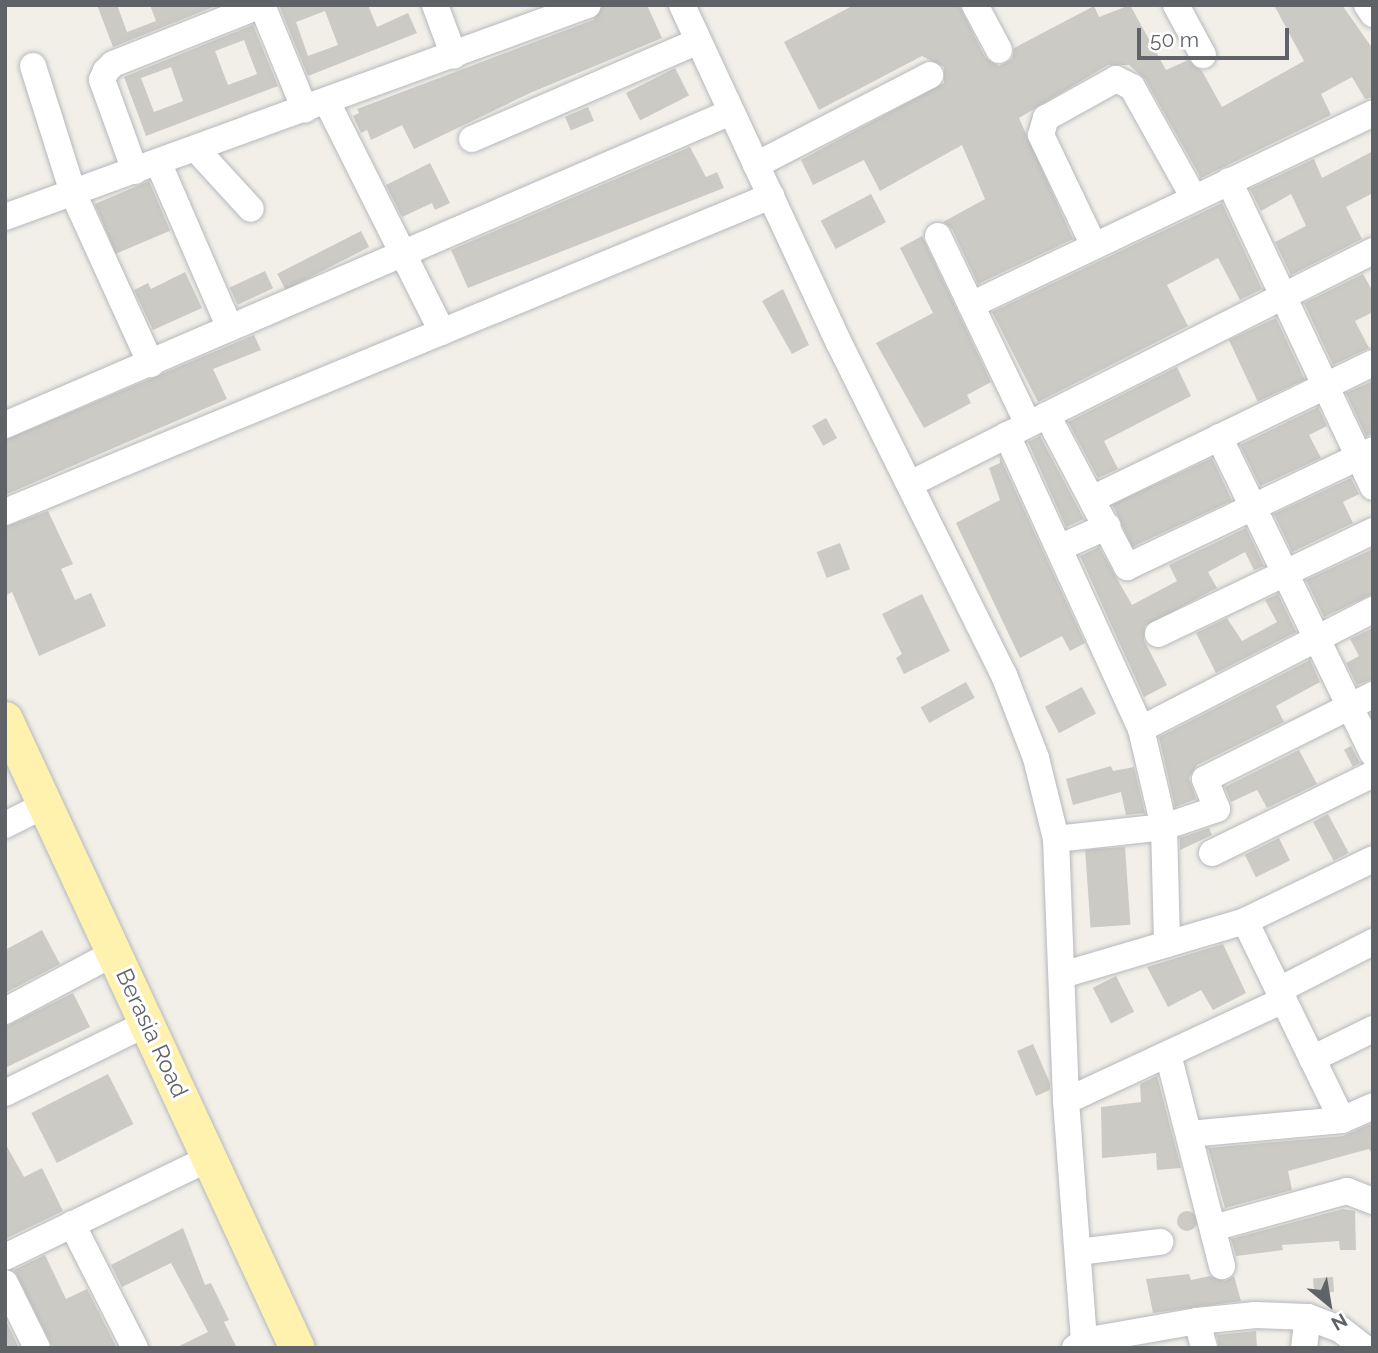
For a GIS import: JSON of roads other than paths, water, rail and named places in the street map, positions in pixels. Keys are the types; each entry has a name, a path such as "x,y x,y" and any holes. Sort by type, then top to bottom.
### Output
{"main road":[{"name":"Berasia Road","path":"9,740 47,804 146,1024 212,1157 297,1348"}],"street":[{"path":"230,328 102,80 113,64 262,5 316,106 403,255 442,332"},
{"path":"435,5 454,55"},
{"path":"5,217 588,5"},
{"path":"682,5 839,343 912,483 1004,675 1036,758 1056,839 1066,1101 1078,1252 1079,1345 1197,1321 1308,1317 1340,1329 1364,1348"},
{"path":"975,5 999,50"},
{"path":"1176,5 1203,55"},
{"path":"1367,5 1373,13"},
{"path":"472,139 698,41"},
{"path":"33,66 73,193 151,364"},
{"path":"756,165 930,75"},
{"path":"1094,246 1041,135 1046,117 1116,79 1132,87 1194,198"},
{"path":"5,425 731,112"},
{"path":"971,305 1373,113"},
{"path":"196,149 251,209"},
{"path":"1229,181 1325,386 1366,453 1373,487"},
{"path":"5,512 771,196"},
{"path":"937,236 1027,425 1061,547 1141,729 1164,827 1167,944"},
{"path":"912,483 1373,251"},
{"path":"1094,498 1373,363"},
{"path":"1027,425 1094,498 1128,567 1366,453"},
{"path":"1219,437 1317,638 1361,701 1373,754"},
{"path":"1061,547 1108,526"},
{"path":"1158,634 1373,531"},
{"path":"1141,729 1373,610"},
{"path":"1056,839 1164,827 1217,809 1205,779 1361,701"},
{"path":"1212,853 1373,774"},
{"path":"5,825 47,804"},
{"path":"1062,975 1245,921 1373,859"},
{"path":"1245,921 1342,1120"},
{"path":"1066,1101 1168,1054 1281,995 1373,942"},
{"path":"5,1011 114,953"},
{"path":"5,1093 146,1024"},
{"path":"1312,1059 1373,1029"},
{"path":"1168,1054 1222,1266"},
{"path":"1189,1134 1342,1120 1373,1106"},
{"path":"5,1257 212,1157"},
{"path":"1213,1228 1347,1191 1373,1201"},
{"path":"72,1224 135,1348"},
{"path":"1078,1252 1160,1242"},
{"path":"5,1283 37,1348"},
{"path":"1304,1348 1308,1317"},
{"path":"1197,1321 1204,1348"}]}
